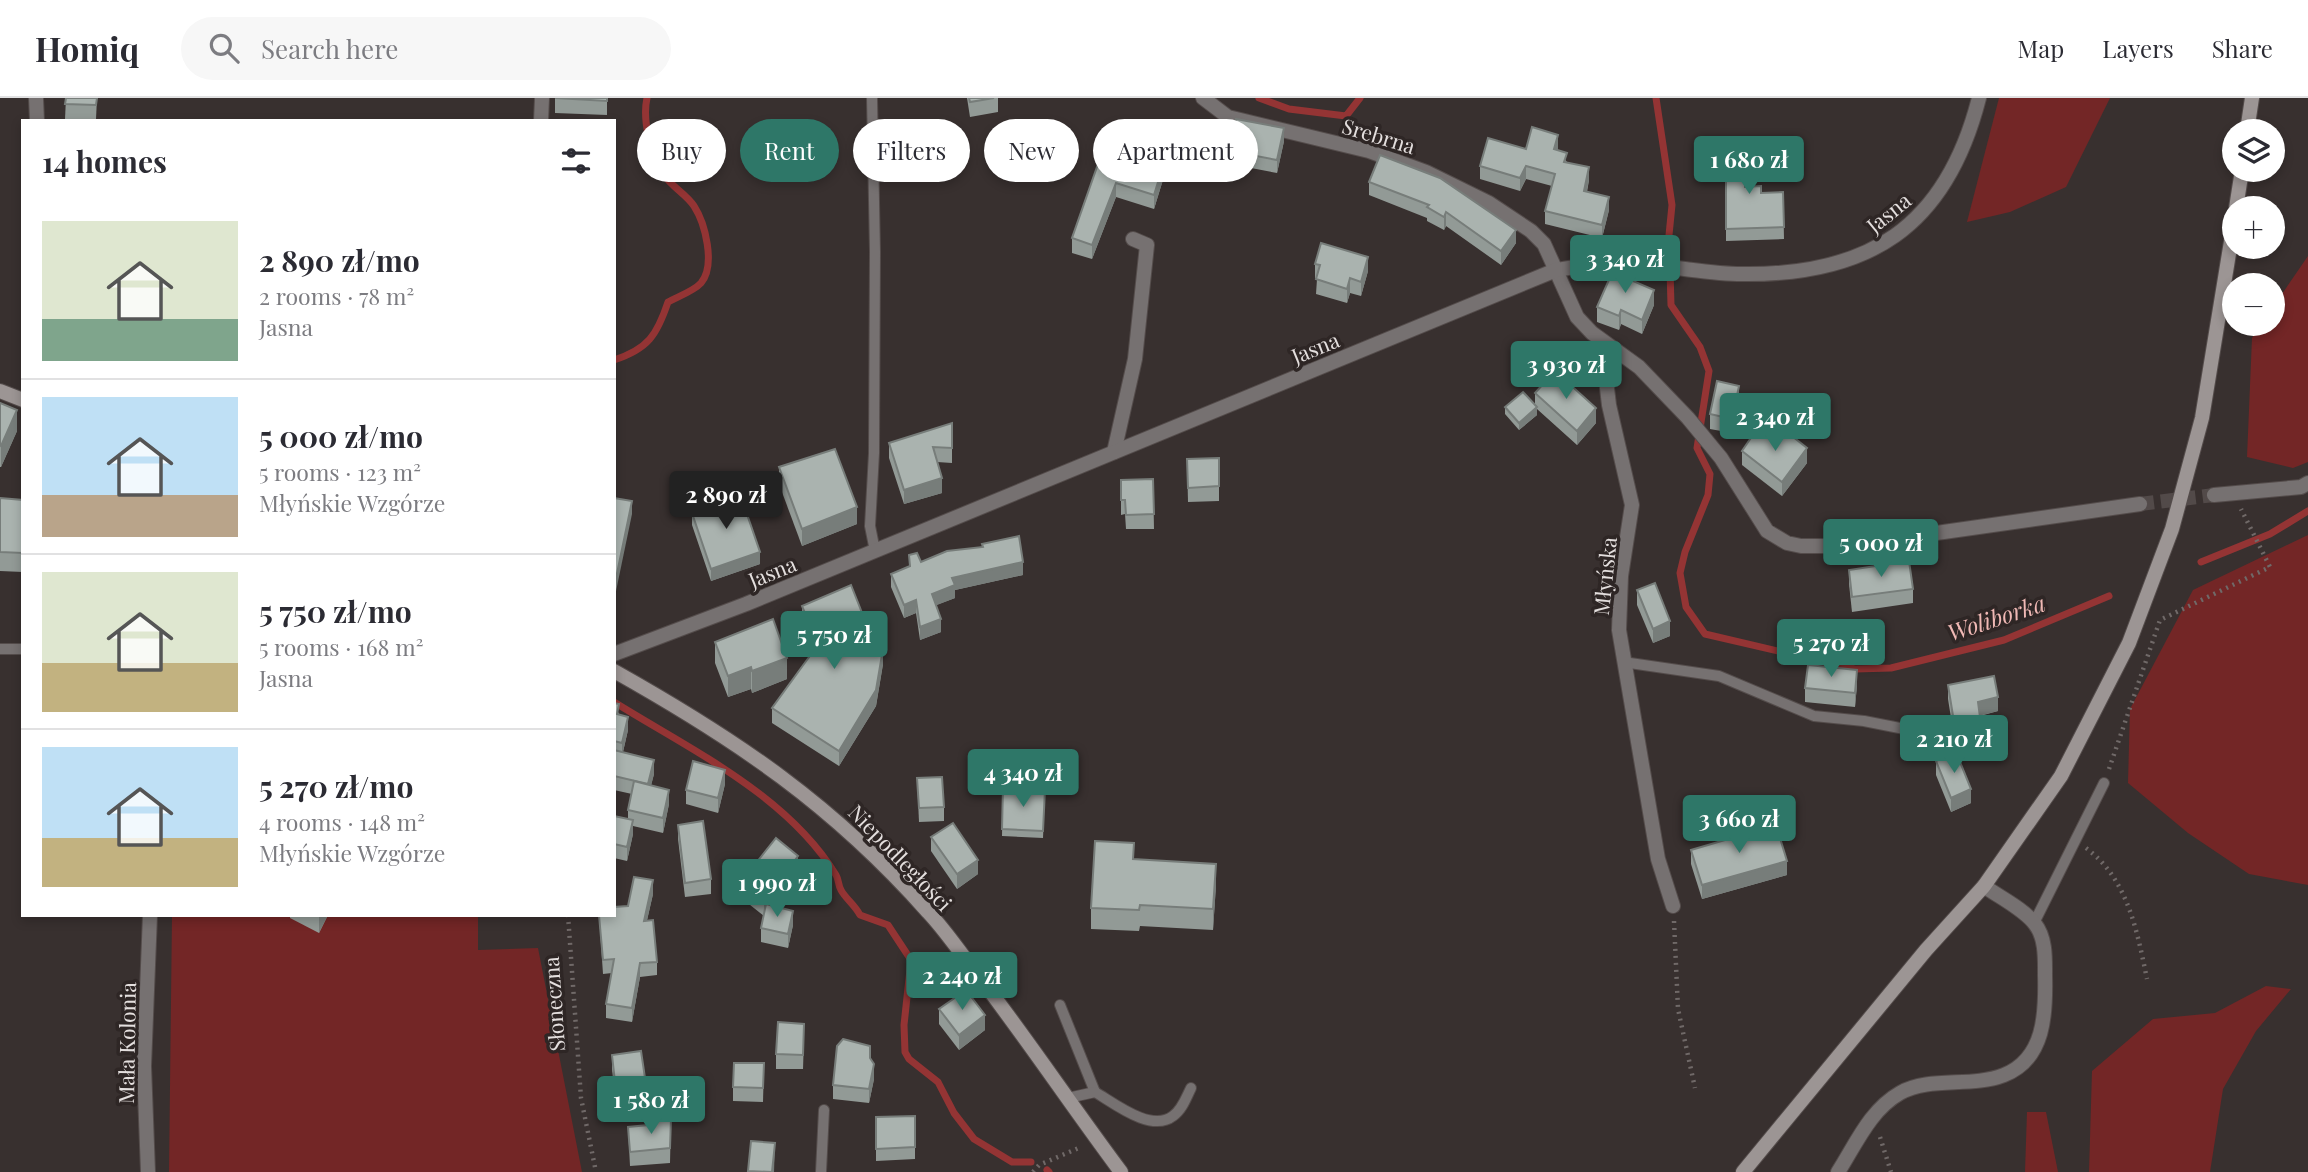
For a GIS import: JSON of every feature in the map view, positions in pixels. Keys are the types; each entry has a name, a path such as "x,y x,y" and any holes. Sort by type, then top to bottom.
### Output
{"main road":[{"path":"2249,119 2252,98"},
{"path":"1743,1172 1926,950 1984,886 2061,776 2129,643 2172,529 2202,418 2228,259"},
{"path":"0,391 21,399"},
{"name":"Niepodległości","path":"616,672 706,723 752,753 836,819 929,912 1121,1172"}],"street":[{"path":"36,98 37,119"},
{"path":"541,119 542,98"},
{"name":"Srebrna","path":"1203,98 1228,117 1368,151 1426,172 1489,203 1531,231 1544,244 1556,270"},
{"name":"Jasna","path":"616,653 875,551 1556,270 1607,262 1762,274 1799,270 1874,251 1910,227 1942,191 1967,137 1979,98"},
{"path":"1114,452 1135,359 1147,245 1133,239"},
{"path":"1556,270 1577,317 1614,351 1639,367 1688,418 1711,444 1767,531 1787,543 1801,546 1883,541 2140,504"},
{"name":"Młyńska","path":"1614,351 1607,388 1632,505 1619,596 1623,662 1658,859 1673,906"},
{"path":"2214,495 2301,487 2308,483"},
{"path":"1839,1172 1873,1116 1902,1091 1921,1086 1983,1081 2003,1076 2023,1064 2040,1038 2046,1006 2045,952 2034,923 1984,886"},
{"name":"Mała Kolonia","path":"148,1172 144,1066 149,917"}],"lane":[{"path":"872,98 875,252 874,453 870,526 875,551"},
{"path":"0,649 21,649"},
{"path":"1623,662 1719,676 1814,716 1864,721 1930,734"},
{"path":"2034,923 2046,905 2074,839 2104,783"},
{"path":"1059,1005 1095,1091 1150,1121 1170,1119 1179,1111 1191,1088"},
{"path":"1068,1098 1095,1091"},
{"path":"821,1172 824,1110"}],"path":[{"path":"2104,783 2160,620 2270,567 2240,507"},
{"path":"2074,839 2093,853 2121,888 2133,915 2147,978"},
{"path":"1673,906 1678,1009 1695,1088"},
{"name":"Słoneczna","path":"568,917 581,1098 596,1172"},
{"path":"1873,1116 1892,1172"},
{"path":"1033,1172 1039,1165 1097,1140"}],"shaded area":[{"path":"1999,98 2110,98 2066,187 2010,212 1967,222"},
{"path":"2308,256 2308,462 2293,468 2247,457 2252,338 2285,336 2285,290"},
{"path":"2308,535 2308,885 2249,874 2188,833 2128,783 2130,709 2193,590"},
{"path":"172,917 478,917 478,950 538,948 582,1172 169,1172"},
{"path":"2266,986 2291,989 2256,1031 2223,1089 2210,1172 2089,1172 2092,1071 2153,1019 2215,1013"},
{"path":"2027,1112 2046,1112 2058,1172 2025,1172"}],"building":[{"path":"66,98 97,98 96,105 65,104"},
{"path":"555,98 607,98 607,101"},
{"path":"969,98 994,98 970,102"},
{"path":"1258,123 1284,128 1277,160 1258,156"},
{"path":"1532,127 1558,135 1554,149 1567,153 1564,162 1589,167 1584,191 1609,197 1602,225 1545,211 1555,174 1526,166 1520,178 1480,166 1488,138 1526,149"},
{"path":"1726,141 1744,141 1745,187 1761,186 1761,193 1783,192 1784,227 1726,229"},
{"path":"1380,155 1440,178 1516,230 1501,251 1446,212 1444,217 1427,207 1429,205 1369,182"},
{"path":"1093,178 1093,182 1158,182 1154,195 1116,183 1092,245 1072,238"},
{"path":"1321,243 1368,257 1361,282 1350,278 1347,289 1316,279 1320,265 1315,264"},
{"path":"1615,266 1636,275 1633,281 1654,290 1642,320 1621,310 1619,316 1597,307"},
{"path":"1555,371 1596,408 1577,431 1535,393"},
{"path":"1717,381 1739,386 1732,419 1710,414"},
{"path":"1523,392 1537,407 1519,423 1505,407"},
{"path":"0,403 17,410 1,446 0,445"},
{"path":"952,423 952,448 933,447 942,478 904,490 889,443"},
{"path":"1757,429 1774,441 1783,429 1807,448 1782,482 1742,451"},
{"path":"835,449 857,507 802,529 779,467"},
{"path":"1219,458 1219,486 1188,488 1187,459"},
{"path":"1153,479 1154,514 1126,515 1125,500 1121,500 1121,480"},
{"path":"739,491 760,552 711,569 692,513 722,502 721,498"},
{"path":"0,498 21,500 21,553 0,552"},
{"path":"616,498 632,501 616,578"},
{"path":"1019,536 1023,562 952,578 955,585 932,594 941,619 920,627 916,600 904,605 891,574 910,566 909,555 917,553 921,562 947,551 983,547 982,544"},
{"path":"1909,561 1913,589 1852,597 1849,570"},
{"path":"1655,583 1670,621 1653,629 1637,590"},
{"path":"851,585 876,648 883,649 876,690 839,751 772,708 812,653 820,650 802,606"},
{"path":"773,619 787,658 752,671 751,667 728,676 715,642"},
{"path":"1808,665 1857,670 1855,693 1805,688"},
{"path":"1994,676 1998,697 1978,702 1980,717 1954,722 1948,685"},
{"path":"616,703 619,704 617,714 628,717 622,743 616,742"},
{"path":"616,750 654,760 648,784 616,776"},
{"path":"1956,752 1971,789 1951,798 1936,761"},
{"path":"693,761 725,770 718,798 686,790"},
{"path":"942,777 944,807 919,808 917,778"},
{"path":"634,781 669,790 663,818 628,810"},
{"path":"1003,787 1045,789 1043,831 1002,829"},
{"path":"616,816 633,820 627,847 616,844"},
{"path":"703,821 711,879 685,883 678,825"},
{"path":"953,823 978,860 957,874 931,837"},
{"path":"1776,825 1787,861 1702,885 1691,850"},
{"path":"776,838 798,856 764,902 740,883"},
{"path":"1095,841 1134,843 1133,859 1216,864 1213,909 1140,905 1139,910 1091,908"},
{"path":"634,877 653,880 644,921 653,920 657,962 640,963 632,1008 606,1004 614,959 603,960 599,917 616,917 616,907 628,906"},
{"path":"766,904 793,911 788,934 761,928"},
{"path":"966,990 985,1015 959,1035 939,1009"},
{"path":"778,1022 804,1024 803,1055 776,1054"},
{"path":"843,1039 870,1046 870,1058 874,1064 869,1089 833,1085 837,1046"},
{"path":"641,1051 645,1078 615,1082 612,1055"},
{"path":"734,1063 764,1063 763,1088 733,1087"},
{"path":"915,1116 915,1147 876,1149 876,1117"},
{"path":"671,1118 670,1148 630,1152 628,1127 648,1125 647,1119"},
{"path":"751,1141 775,1143 772,1172 748,1171"}],"waterway":[{"path":"616,359 635,351 650,339 668,302 698,286 708,266 705,233 698,213 691,202 667,179 655,158 647,127 647,98"},
{"name":"Woliborka","path":"1259,98 1289,109 1346,116 1360,98"},
{"name":"Woliborka","path":"1656,98 1672,205 1669,235 1671,305 1700,347 1709,371 1697,448 1710,474 1708,495 1685,552 1680,573 1686,607 1705,634 1855,669 1891,668 2004,640 2109,596"},
{"name":"Woliborka","path":"2201,562 2270,534 2308,511"},
{"path":"616,703 736,776 765,798 816,847 836,875 843,893 860,915 888,925 911,960 904,1025 905,1052 909,1059 938,1082 954,1113 974,1139 1012,1162 1031,1162"}],"tunnel":[{"path":"2140,504 2214,495"}]}
